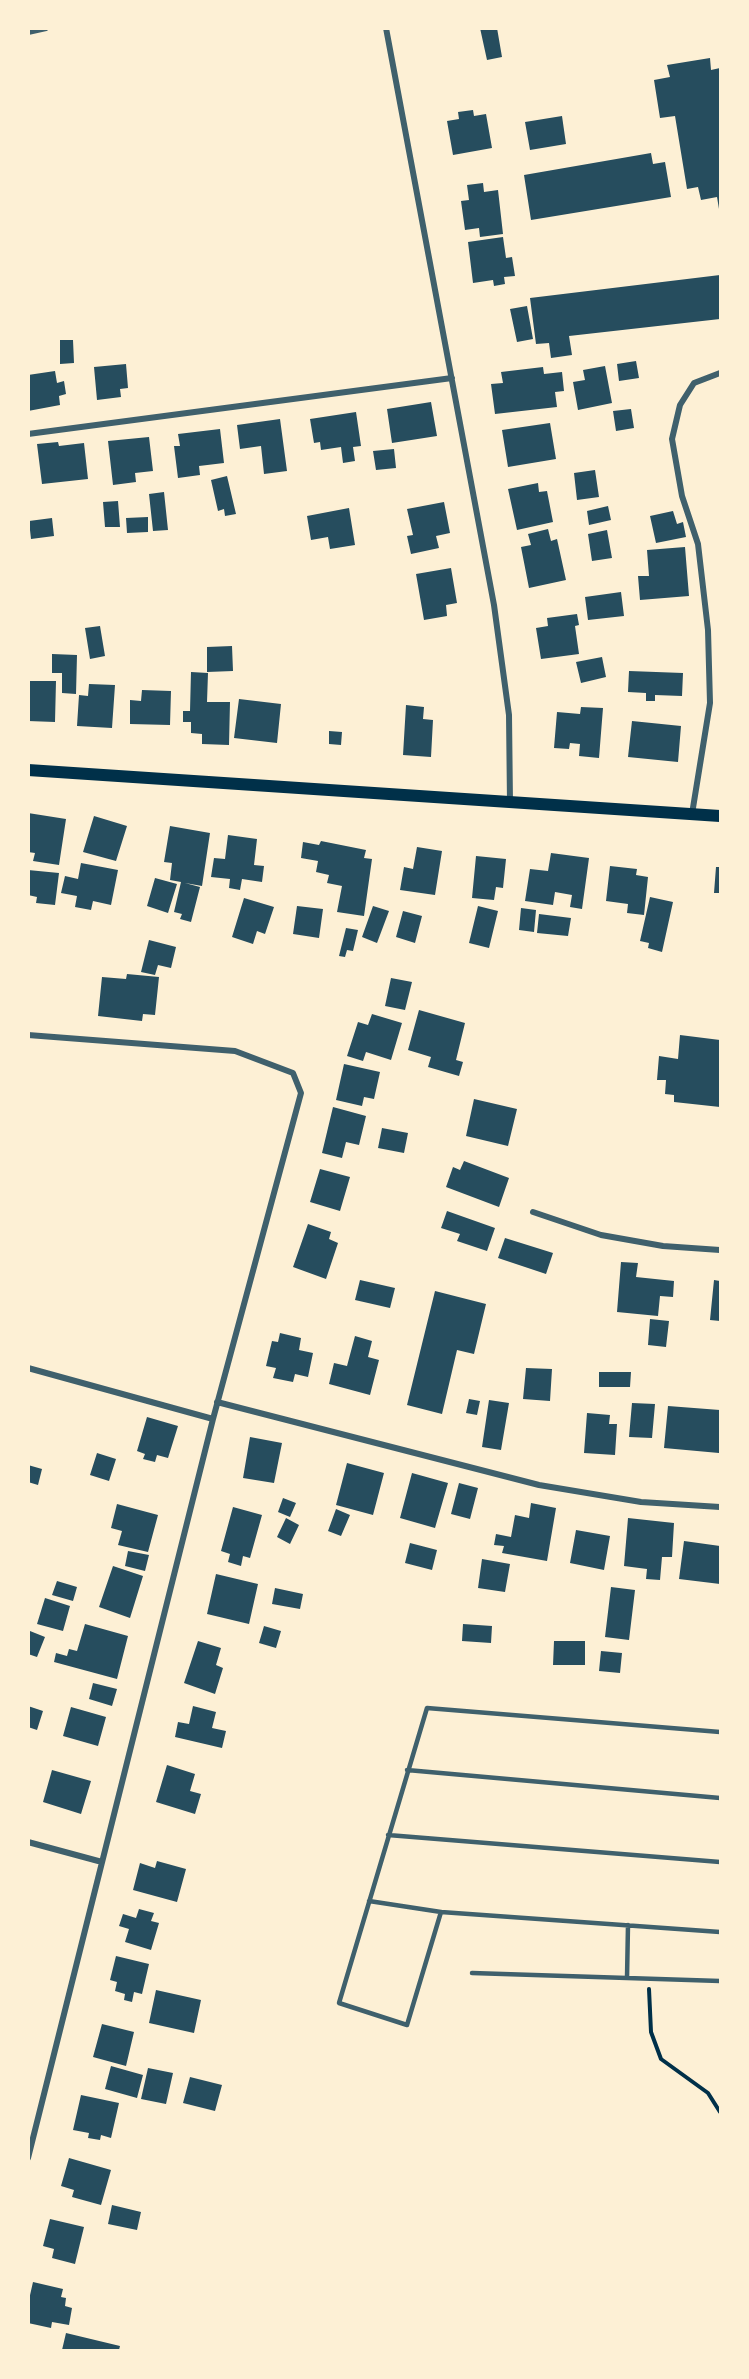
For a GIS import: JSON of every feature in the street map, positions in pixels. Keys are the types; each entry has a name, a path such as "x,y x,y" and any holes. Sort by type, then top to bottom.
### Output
{"main road":[{"path":"28,770 720,816"}],"street":[{"path":"28,32 46,28"},
{"path":"386,28 494,605 508,704 510,803"},
{"path":"692,814 710,703 708,630 698,544 682,496 672,439 680,405 694,383 720,373"},
{"path":"28,435 452,378"},
{"path":"28,1035 235,1051 293,1073 301,1093 217,1402 28,2158"},
{"path":"533,1212 601,1235 663,1246 720,1250"},
{"path":"28,1368 213,1419"},
{"path":"217,1402 539,1485 641,1502 720,1507"},
{"path":"28,1842 102,1862"}],"lane":[{"path":"441,1912 407,2025 339,2003 427,1708 720,1732"},
{"path":"407,1770 720,1797"},
{"path":"388,1835 720,1862"},
{"path":"369,1901 441,1912 720,1932"},
{"path":"627,1978 628,1925"},
{"path":"472,1973 720,1982"}],"path":[{"path":"648,1979 651,2032 661,2059 708,2093 720,2112"}],"building":[{"path":"480,28 497,28 502,57 487,60"},
{"path":"710,58 711,70 720,68 719,209 717,197 701,200 698,187 687,189 675,116 660,118 654,80 670,77 667,65"},
{"path":"473,110 474,116 486,114 492,148 453,155 447,121 459,119 458,112"},
{"path":"562,116 566,144 530,150 525,122"},
{"path":"651,153 653,164 665,162 671,197 531,220 524,175"},
{"path":"483,183 484,192 498,190 503,234 480,237 479,228 465,230 461,201 469,200 467,185"},
{"path":"503,237 506,258 512,257 515,276 504,277 505,284 494,286 493,280 473,283 468,242"},
{"path":"720,275 720,319 569,336 572,355 551,358 549,343 536,344 530,298"},
{"path":"527,306 533,339 517,342 510,309"},
{"path":"60,340 73,340 74,363 60,364"},
{"path":"636,361 639,378 619,381 617,364"},
{"path":"126,364 128,388 120,389 121,397 97,400 94,367"},
{"path":"605,366 612,403 578,410 573,382 585,380 583,370"},
{"path":"543,367 544,374 562,372 564,391 555,392 557,407 495,414 491,384 503,383 501,372"},
{"path":"55,371 57,383 64,381 66,394 59,396 60,405 28,411 28,375"},
{"path":"431,402 437,436 392,443 387,409"},
{"path":"631,409 634,428 616,431 613,411"},
{"path":"356,412 361,446 353,447 355,461 343,463 341,447 321,450 320,442 314,443 310,419"},
{"path":"280,419 287,471 264,474 261,446 240,449 237,425"},
{"path":"550,423 556,459 508,467 502,430"},
{"path":"220,429 224,463 199,466 200,475 178,478 174,446 180,446 178,434"},
{"path":"149,437 153,471 135,473 136,482 113,485 108,441"},
{"path":"58,442 59,446 84,443 88,479 42,484 37,444"},
{"path":"394,449 396,468 376,470 373,451"},
{"path":"595,470 599,497 577,500 574,473"},
{"path":"227,476 236,514 225,516 224,509 218,511 211,480"},
{"path":"538,483 539,492 547,491 553,522 517,530 508,489"},
{"path":"164,492 168,530 153,531 149,494"},
{"path":"118,501 120,527 105,527 103,502"},
{"path":"444,502 450,533 436,536 439,548 411,554 407,536 413,535 407,509"},
{"path":"608,506 611,520 589,525 587,511"},
{"path":"349,508 355,545 330,549 328,537 311,540 307,516"},
{"path":"673,511 677,524 683,522 686,537 656,543 650,516"},
{"path":"148,517 148,532 127,533 126,518"},
{"path":"52,518 54,536 31,539 29,521"},
{"path":"548,529 551,541 557,539 566,580 529,588 521,547 531,545 528,534"},
{"path":"607,530 612,558 592,561 588,534"},
{"path":"685,547 689,596 640,600 638,576 649,576 647,550"},
{"path":"451,568 457,603 446,605 447,616 424,620 416,574"},
{"path":"621,592 624,616 588,620 585,597"},
{"path":"577,614 579,625 575,626 579,654 541,659 536,628 548,626 547,618"},
{"path":"100,626 105,656 90,659 85,628"},
{"path":"232,646 233,671 207,672 207,647"},
{"path":"52,654 77,655 76,694 62,693 62,673 52,673"},
{"path":"602,657 606,677 581,683 576,662"},
{"path":"629,671 683,673 682,696 655,695 655,701 646,701 646,693 628,692"},
{"path":"191,672 208,673 207,702 230,702 229,745 202,744 202,734 191,733 191,722 183,722 183,711 190,711"},
{"path":"28,681 56,681 55,722 28,721"},
{"path":"89,684 115,685 112,728 77,726 79,695 88,696"},
{"path":"142,690 171,691 170,725 130,724 130,700 141,701"},
{"path":"239,699 281,704 277,743 234,738"},
{"path":"406,705 424,707 423,719 433,720 431,757 403,755"},
{"path":"581,707 603,708 599,758 579,756 580,744 570,743 569,749 554,748 557,712 580,714"},
{"path":"632,721 681,726 678,762 628,757"},
{"path":"329,731 342,732 341,745 329,744"},
{"path":"28,813 66,819 59,865 33,861 35,853 28,852"},
{"path":"94,816 127,826 116,861 83,852"},
{"path":"170,826 210,833 202,886 185,883 200,887 191,922 180,919 182,914 174,912 181,882 170,880 172,863 164,862"},
{"path":"228,835 257,839 254,865 264,866 262,882 242,879 240,890 229,888 230,879 211,877 214,858 225,859"},
{"path":"321,841 366,850 364,858 372,859 364,916 337,912 342,886 327,883 329,875 316,872 318,861 301,858 303,842 319,845"},
{"path":"417,847 442,851 435,895 400,890 404,867 413,869"},
{"path":"551,853 589,858 582,909 570,907 572,895 555,892 553,905 525,901 530,869 548,871"},
{"path":"476,856 506,859 503,888 496,887 494,900 472,898"},
{"path":"81,863 118,870 111,905 93,901 91,910 75,907 77,896 61,893 65,876 78,879"},
{"path":"610,866 637,869 636,875 648,877 644,915 627,913 628,904 606,901"},
{"path":"716,867 720,867 720,893 714,893"},
{"path":"28,870 59,873 55,905 36,903 37,897 28,895"},
{"path":"155,878 177,884 168,913 147,906"},
{"path":"650,897 673,902 662,952 648,948 649,943 640,941"},
{"path":"244,898 274,907 265,934 257,931 253,944 232,937"},
{"path":"297,906 323,909 319,938 293,934"},
{"path":"373,906 389,911 377,943 362,937"},
{"path":"478,906 498,911 489,948 469,943"},
{"path":"521,908 536,910 534,932 519,930"},
{"path":"403,911 422,916 415,943 396,937"},
{"path":"539,914 571,918 568,936 537,933"},
{"path":"346,928 358,930 353,951 347,950 345,957 339,956"},
{"path":"149,940 176,947 171,968 158,965 155,975 141,972"},
{"path":"127,974 159,977 155,1015 143,1014 142,1021 98,1016 102,977 126,979"},
{"path":"391,978 412,982 405,1010 385,1006"},
{"path":"419,1010 465,1023 456,1060 463,1062 459,1076 428,1067 431,1057 408,1050"},
{"path":"372,1014 402,1023 391,1060 366,1052 363,1061 347,1056 358,1022 368,1025"},
{"path":"680,1035 720,1040 720,1107 674,1102 674,1095 665,1094 666,1080 657,1080 659,1056 678,1059"},
{"path":"344,1064 380,1072 374,1099 364,1097 362,1106 336,1100"},
{"path":"474,1099 517,1109 508,1146 466,1136"},
{"path":"333,1107 366,1116 359,1145 346,1142 342,1158 322,1153"},
{"path":"382,1128 408,1133 404,1153 378,1148"},
{"path":"464,1161 509,1178 499,1207 446,1187 453,1167 460,1170"},
{"path":"320,1169 350,1177 340,1211 310,1202"},
{"path":"447,1211 495,1228 487,1251 457,1241 460,1234 441,1228"},
{"path":"308,1224 331,1232 329,1239 338,1243 326,1279 293,1267"},
{"path":"505,1238 553,1253 546,1274 498,1258"},
{"path":"621,1262 638,1263 636,1277 674,1281 673,1297 660,1296 658,1316 617,1312"},
{"path":"360,1280 395,1288 390,1308 355,1300"},
{"path":"714,1280 720,1281 720,1321 710,1320"},
{"path":"435,1291 486,1304 474,1354 457,1350 442,1414 407,1405"},
{"path":"650,1319 669,1321 666,1347 648,1345"},
{"path":"280,1333 301,1338 299,1350 313,1353 308,1377 295,1374 293,1382 273,1378 276,1368 266,1366 272,1341 278,1342"},
{"path":"355,1336 372,1341 368,1357 379,1360 370,1395 329,1384 334,1363 347,1366"},
{"path":"526,1368 552,1369 550,1401 523,1399"},
{"path":"599,1372 631,1372 630,1387 599,1387"},
{"path":"469,1399 480,1401 477,1415 466,1413"},
{"path":"489,1400 509,1403 501,1450 482,1447"},
{"path":"632,1403 655,1404 652,1438 629,1437"},
{"path":"668,1406 720,1410 719,1453 664,1448"},
{"path":"587,1413 610,1415 609,1424 617,1424 615,1455 584,1453"},
{"path":"147,1417 178,1426 168,1458 157,1455 155,1462 143,1459 145,1454 137,1451"},
{"path":"250,1437 282,1443 274,1483 243,1478"},
{"path":"97,1453 116,1459 109,1481 90,1475"},
{"path":"347,1463 384,1473 373,1515 336,1505"},
{"path":"28,1465 42,1469 38,1485 28,1482"},
{"path":"412,1473 448,1483 435,1528 400,1518"},
{"path":"459,1483 478,1488 470,1519 451,1514"},
{"path":"283,1498 296,1503 290,1517 278,1512"},
{"path":"531,1503 556,1508 547,1561 502,1553 504,1546 494,1545 496,1534 511,1537 515,1515 529,1518"},
{"path":"117,1504 158,1515 148,1552 118,1545 122,1531 111,1528"},
{"path":"233,1507 262,1515 250,1558 243,1556 241,1566 228,1562 230,1554 221,1551"},
{"path":"336,1509 350,1515 341,1536 328,1531"},
{"path":"286,1518 299,1525 290,1544 277,1537"},
{"path":"628,1518 674,1523 672,1557 662,1557 660,1580 646,1579 647,1569 624,1566"},
{"path":"576,1530 610,1536 604,1570 570,1563"},
{"path":"684,1541 720,1546 720,1584 679,1579"},
{"path":"410,1543 437,1550 432,1570 405,1563"},
{"path":"128,1551 149,1555 145,1571 125,1566"},
{"path":"482,1559 510,1564 505,1592 478,1588"},
{"path":"113,1566 143,1576 130,1618 99,1607"},
{"path":"216,1574 258,1584 249,1624 207,1614"},
{"path":"57,1581 77,1587 73,1601 52,1595"},
{"path":"611,1587 635,1590 629,1640 605,1637"},
{"path":"275,1588 303,1594 300,1609 272,1604"},
{"path":"45,1598 70,1606 63,1631 37,1624"},
{"path":"85,1624 128,1636 117,1679 54,1662 56,1653 67,1656 69,1649 77,1651"},
{"path":"463,1624 492,1626 491,1643 462,1641"},
{"path":"264,1626 281,1631 276,1648 259,1643"},
{"path":"30,1631 45,1637 37,1657 28,1654"},
{"path":"198,1641 221,1648 216,1665 223,1668 215,1694 184,1683"},
{"path":"554,1641 585,1641 585,1665 553,1665"},
{"path":"601,1651 622,1653 620,1673 599,1671"},
{"path":"93,1683 117,1689 112,1706 89,1699"},
{"path":"28,1706 43,1711 37,1730 28,1727"},
{"path":"193,1706 216,1712 212,1728 226,1731 222,1748 175,1737 178,1722 189,1724"},
{"path":"71,1707 106,1717 98,1746 63,1736"},
{"path":"167,1765 195,1774 190,1791 201,1794 195,1814 156,1802"},
{"path":"52,1770 91,1781 81,1814 43,1802"},
{"path":"157,1861 186,1869 177,1902 133,1890 140,1863 155,1868"},
{"path":"139,1909 154,1913 151,1921 159,1923 151,1950 125,1942 129,1929 119,1926 123,1914 136,1918"},
{"path":"116,1956 149,1964 142,1994 134,1992 132,2002 124,2000 125,1994 115,1991 117,1982 110,1980"},
{"path":"156,1990 201,2000 194,2033 149,2023"},
{"path":"102,2024 134,2032 126,2066 93,2057"},
{"path":"111,2066 143,2075 137,2098 105,2089"},
{"path":"148,2068 173,2073 166,2104 141,2099"},
{"path":"190,2077 222,2085 215,2111 183,2103"},
{"path":"81,2095 119,2103 111,2138 101,2135 100,2140 88,2138 89,2133 73,2130"},
{"path":"69,2158 111,2170 101,2205 72,2197 74,2190 61,2186"},
{"path":"112,2205 141,2212 137,2230 108,2224"},
{"path":"50,2219 84,2227 75,2264 52,2258 54,2249 43,2246"},
{"path":"33,2282 63,2289 61,2297 66,2298 65,2306 72,2308 69,2325 52,2322 51,2328 28,2323 28,2304"},
{"path":"66,2333 120,2346 119,2350 62,2350"}]}
